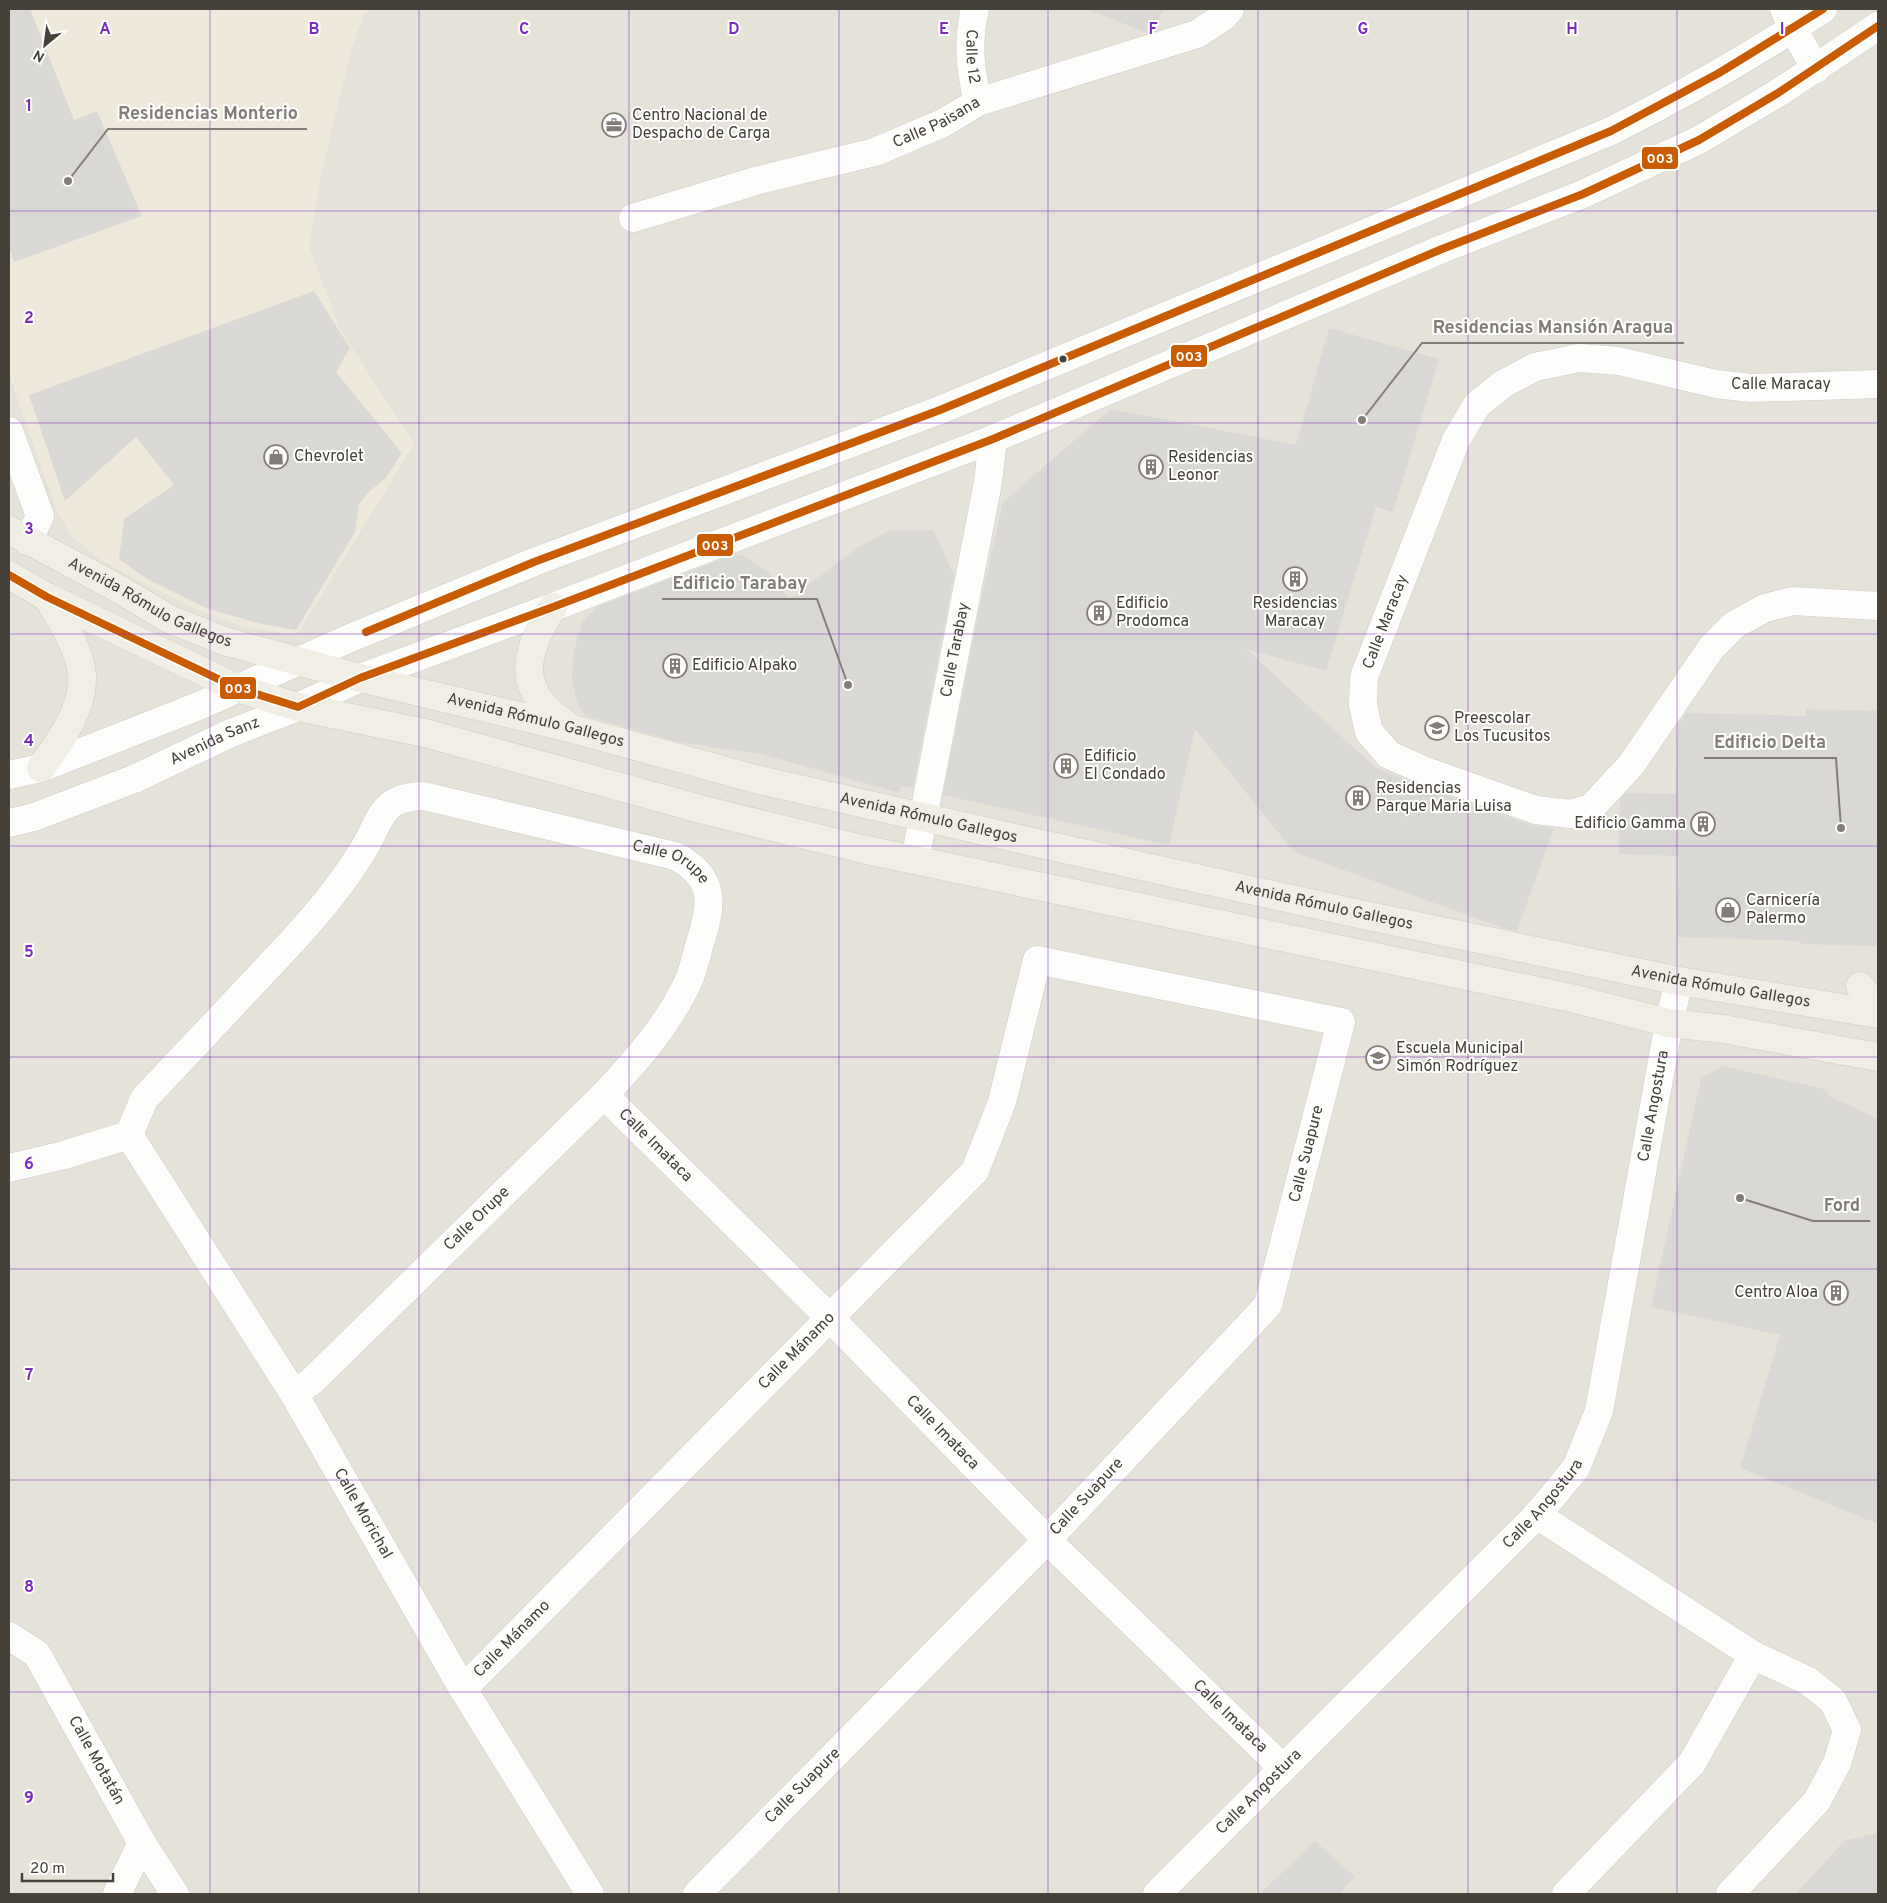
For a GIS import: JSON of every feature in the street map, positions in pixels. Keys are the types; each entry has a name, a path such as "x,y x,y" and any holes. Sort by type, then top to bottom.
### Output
{"main road":[{"name":"Avenida Rómulo Gallegos","path":"18,535 119,589 169,619 224,642 360,678 573,729 759,780 1350,912 1679,981 1878,1014"},
{"path":"9,575 47,597 237,688 298,707 425,733 704,810 915,860 1571,998 1670,1023 1723,1029 1878,1057"},
{"path":"41,768 73,716 81,692 82,677 79,662 67,629 47,597"},
{"path":"553,607 542,625 534,648 529,665 530,681 538,700 550,714 573,729"},
{"path":"1860,986 1878,1009"}],"street":[{"name":"Calle 12","path":"975,9 969,50 972,77 978,102"},
{"name":"Calle Paisana","path":"633,218 759,180 875,152 944,123 978,102 1197,34 1223,17 1230,9"},
{"path":"9,775 41,768 201,705 348,639 534,562 940,410 1603,134 1674,100 1788,19 1823,9"},
{"path":"1788,19 1816,68"},
{"name":"Avenida Sanz","path":"9,823 34,817 134,779 231,733 298,707 360,678 553,607 993,439 1442,249 1583,194 1699,140 1816,68 1878,26"},
{"name":"Calle Maracay","path":"1878,384 1751,388 1716,384 1619,361 1579,358 1535,367 1503,384 1477,405 1456,440 1364,677 1363,705 1369,732 1389,755 1428,772 1536,810 1571,814 1591,808 1631,765 1712,646 1734,625 1765,608 1793,601 1878,606"},
{"path":"9,431 40,516 18,535"},
{"name":"Calle Tarabay","path":"915,860 988,482 993,439"},
{"name":"Calle Orupe","path":"129,1136 144,1099 315,918 345,878 372,836 383,811 392,803 413,796 424,796 675,856 687,862 698,872 708,890 710,904 708,920 688,981 672,1013 652,1041 604,1095 312,1381 294,1394"},
{"name":"Calle Suapure","path":"697,1894 1047,1540 1268,1305 1341,1022 1037,960"},
{"name":"Calle Mánamo","path":"464,1689 975,1171 1002,1102 1037,960"},
{"name":"Calle Angostura","path":"1157,1894 1537,1515 1576,1468 1600,1411 1679,981"},
{"name":"Calle Imataca","path":"604,1095 831,1319 1047,1540 1283,1768"},
{"path":"9,1168 64,1156 129,1136"},
{"name":"Calle Morichal","path":"129,1136 294,1394 464,1689 590,1894"},
{"path":"1537,1515 1753,1655 1808,1681 1834,1701 1847,1730 1837,1763 1817,1801 1730,1894"},
{"name":"Calle Motatán","path":"9,1636 37,1654 142,1843 175,1894"},
{"path":"1566,1894 1692,1763 1753,1655"},
{"path":"117,1894 142,1843"}],"shaded area":[{"path":"9,9 366,9 352,46 322,169 309,247 339,328 414,444 297,635 246,627 192,607 131,576 97,557 71,535 57,510 9,374"},
{"path":"366,9 1878,9 1878,1894 9,1894 9,374 57,510 71,535 97,557 131,576 192,607 246,627 414,444 339,328 309,247 322,169 352,46"}],"building":[{"path":"9,9 30,9 74,120 97,111 142,216 14,262 9,248"},
{"path":"1089,9 1163,9 1155,31 1147,33"},
{"name":"Chevrolet","path":"314,291 350,348 336,372 402,453 385,479 371,490 359,504 355,532 296,630 261,624 208,609 147,579 119,559 124,519 174,485 136,437 65,501 29,395"},
{"path":"1329,328 1439,359 1393,512 1376,507 1326,671 1246,649 1376,768 1423,787 1531,825 1554,828 1517,931 1503,928 1294,852 1195,729 1169,845 943,795 979,610 1003,502 1111,409 1296,445"},
{"path":"890,530 934,531 954,575 913,788 901,786 900,793 761,754 678,742 586,716 578,706 572,680 574,652 582,623 596,607 730,556 743,555 767,571 789,599 859,547"},
{"path":"1806,709 1878,711 1878,946 1801,944 1801,941 1677,937 1679,856 1619,854 1620,799 1627,793 1676,794 1678,725 1686,713 1806,716"},
{"path":"1723,1066 1828,1090 1827,1095 1878,1119 1878,1524 1740,1468 1780,1335 1651,1307 1701,1078"},
{"path":"1878,1833 1878,1894 1796,1894 1844,1841"},
{"path":"1315,1841 1355,1877 1339,1894 1260,1894"}],"transit line":[{"name":"003","path":"366,632 534,562 940,410 1611,131 1719,73 1823,9"},
{"name":"003","path":"9,575 47,597 237,688 298,707 360,678 553,607 993,439 1442,249 1583,194 1699,140 1778,93 1878,26"}],"place":[{"name":"Centro Nacional de Despacho de Carga","path":"614,125"},
{"name":"Residencias Monterio","path":"68,181"},
{"name":"Residencias Mansión Aragua","path":"1362,420"},
{"name":"Chevrolet","path":"276,457"},
{"name":"Residencias Leonor","path":"1151,467"},
{"name":"Residencias Maracay","path":"1295,579"},
{"name":"Edificio Prodomca","path":"1099,613"},
{"name":"Edificio Alpako","path":"675,666"},
{"name":"Edificio Tarabay","path":"848,685"},
{"name":"Preescolar Los Tucusitos","path":"1437,728"},
{"name":"Edificio El Condado","path":"1066,766"},
{"name":"Residencias Parque Maria Luisa","path":"1358,798"},
{"name":"Edificio Gamma","path":"1703,824"},
{"name":"Edificio Delta","path":"1841,828"},
{"name":"Carnicería Palermo","path":"1728,910"},
{"name":"Escuela Municipal Simón Rodríguez","path":"1378,1058"},
{"name":"Ford","path":"1740,1198"},
{"name":"Centro Aloa","path":"1836,1293"}]}
